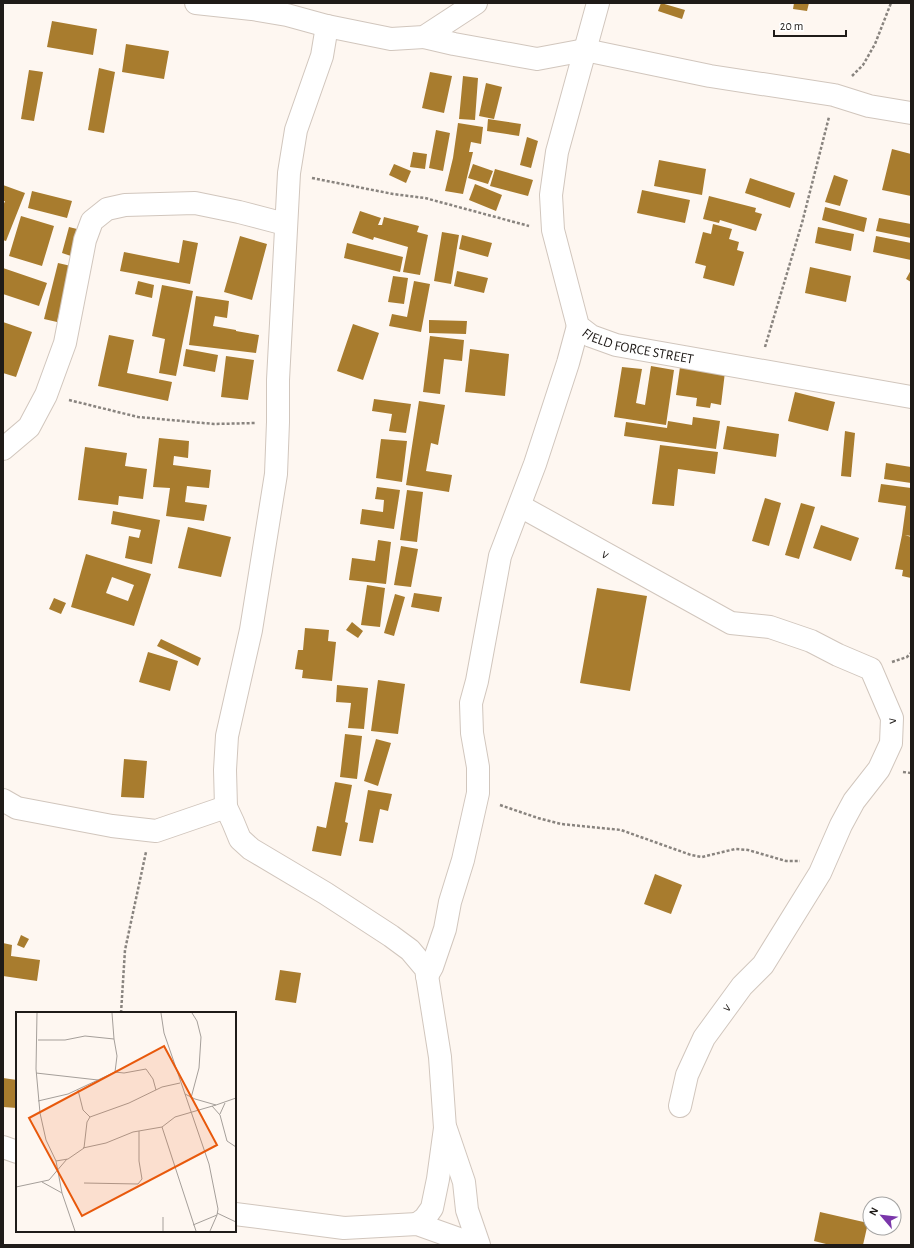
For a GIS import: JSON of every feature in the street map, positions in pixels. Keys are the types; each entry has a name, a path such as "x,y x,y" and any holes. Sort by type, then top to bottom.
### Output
{"street":[{"path":"196,3 252,8 287,14 327,26 391,39 424,36 454,44 537,59 585,50 710,76 834,95 869,106 911,113"},
{"path":"424,36 476,3"},
{"name":"FIELD FORCE STREET","path":"598,3 558,152 551,195 553,230 578,326 591,336 616,345 911,397"},
{"path":"327,26 322,56 296,130 288,174 278,380 276,474 251,630 227,736 225,770 226,807 240,839 251,849 325,893 391,936 410,950 426,969 440,1057 445,1128 438,1179 432,1208 425,1218 417,1224"},
{"path":"3,449 29,427 46,395 65,344 84,240 92,221 107,209 125,205 195,203 239,212 285,224"},
{"path":"427,976 432,967 445,929 450,902 463,860 478,793 478,766 472,733 471,703 477,681 500,556 535,464 566,370 578,326"},
{"name":"v","path":"520,506 731,622 770,627 811,641 838,655 871,669 892,718 891,743 879,769 854,802 820,873 763,965 742,986 704,1038 687,1075 680,1106"},
{"path":"3,800 17,808 112,826 156,831 226,807"},
{"path":"445,1128 464,1182 467,1210 479,1245"},
{"path":"3,1148 16,1152"},
{"path":"236,1214 344,1228 417,1224 476,1245"}],"path":[{"path":"759,370 802,223 834,95 863,66 875,44 891,3"},
{"path":"288,174 393,194 425,198 527,225 553,230"},
{"path":"46,395 138,417 214,424 278,422"},
{"path":"478,793 499,805 538,818 561,824 621,830 691,855 702,857 735,849 748,850 786,861 825,862"},
{"path":"120,1012 125,950 129,927 147,851 156,831"}],"building":[{"path":"661,3 685,10 682,19 658,11"},
{"path":"794,3 809,3 807,11 793,9"},
{"path":"52,21 97,29 93,55 47,47"},
{"path":"126,44 169,51 164,79 122,72"},
{"path":"99,68 115,72 104,133 88,130"},
{"path":"29,70 43,72 34,121 21,119"},
{"path":"430,72 452,76 444,113 422,108"},
{"path":"463,76 478,78 475,120 459,119"},
{"path":"486,83 502,87 494,119 479,116"},
{"path":"488,119 521,124 519,136 487,131"},
{"path":"458,123 483,127 481,144 471,142 469,152 473,152 463,194 445,191 453,158"},
{"path":"436,130 450,133 443,171 429,168"},
{"path":"527,137 538,141 531,168 520,165"},
{"path":"892,149 911,154 911,196 882,190"},
{"path":"413,152 427,154 425,169 410,167"},
{"path":"659,160 706,169 702,195 654,186"},
{"path":"394,164 411,171 406,183 389,175"},
{"path":"473,164 493,171 488,184 468,178"},
{"path":"495,169 533,180 528,196 490,186"},
{"path":"834,175 848,180 840,206 825,202"},
{"path":"750,178 795,193 790,208 745,193"},
{"path":"475,184 502,195 496,211 469,200"},
{"path":"3,185 25,193 6,241 3,240 3,206 5,201 3,201"},
{"path":"642,190 690,200 685,223 637,213"},
{"path":"32,191 72,201 67,218 28,208"},
{"path":"709,196 756,208 755,212 762,214 756,231 720,220 719,223 703,219"},
{"path":"825,207 867,218 864,232 822,220"},
{"path":"360,211 381,218 378,225 382,225 384,217 419,226 417,232 428,235 420,275 403,272 408,247 374,237 373,240 352,233"},
{"path":"21,216 54,226 42,266 9,256"},
{"path":"879,218 911,224 911,238 876,231"},
{"path":"713,224 732,229 729,239 739,242 737,250 744,252 734,286 703,278 706,266 695,263 703,232 711,234"},
{"path":"69,227 81,230 74,257 62,253"},
{"path":"818,227 854,234 851,251 815,243"},
{"path":"442,232 459,235 451,284 434,281"},
{"path":"462,235 492,243 488,257 459,249"},
{"path":"240,236 267,244 252,300 224,292"},
{"path":"876,236 911,243 911,260 873,252"},
{"path":"183,240 198,243 190,284 120,271 124,252 179,263"},
{"path":"347,243 403,257 400,272 344,258"},
{"path":"58,263 71,266 57,322 44,319"},
{"path":"810,267 851,276 846,302 805,293"},
{"path":"3,268 47,283 39,306 3,294"},
{"path":"911,270 911,282 906,279"},
{"path":"457,271 488,278 484,293 454,286"},
{"path":"393,276 408,278 404,304 388,302"},
{"path":"138,281 154,285 152,298 135,294"},
{"path":"414,281 430,284 421,332 389,326 392,314 407,317"},
{"path":"162,285 193,291 176,376 159,373 165,339 152,336"},
{"path":"196,296 229,301 227,318 215,316 213,326 259,335 256,353 189,345"},
{"path":"429,320 467,321 466,334 429,333"},
{"path":"3,322 32,332 16,377 3,373"},
{"path":"353,324 379,333 363,380 337,371"},
{"path":"109,335 134,340 127,373 172,382 168,401 98,386"},
{"path":"430,336 464,340 462,361 444,359 440,394 423,392"},
{"path":"186,349 218,355 215,372 183,366"},
{"path":"470,349 509,354 505,396 465,392"},
{"path":"226,356 254,360 248,400 221,397"},
{"path":"651,366 674,370 666,425 614,417 622,367 642,369 636,403 645,405"},
{"path":"680,367 725,372 721,405 711,403 710,408 696,406 697,398 676,395"},
{"path":"795,392 835,402 828,431 788,421"},
{"path":"374,399 411,404 406,433 389,431 392,414 372,411"},
{"path":"419,401 445,405 438,445 431,443 426,471 452,475 449,492 406,485"},
{"path":"693,417 720,421 716,449 624,436 626,422 667,428 668,421 692,425"},
{"path":"727,426 779,434 776,457 723,449"},
{"path":"845,431 855,433 851,477 841,476"},
{"path":"159,438 189,441 188,458 174,456 173,465 211,470 209,488 187,486 185,502 207,505 204,521 166,516 170,488 153,487"},
{"path":"381,439 407,441 402,482 376,478"},
{"path":"660,445 718,452 715,474 678,469 674,506 652,504"},
{"path":"85,447 127,453 125,466 147,469 143,499 119,496 118,505 78,500"},
{"path":"886,463 911,467 911,483 884,479"},
{"path":"881,484 911,488 911,536 905,535 911,537 911,578 902,576 903,570 895,569 906,506 878,502"},
{"path":"377,487 400,490 394,529 360,524 362,509 383,512 384,500 375,499"},
{"path":"407,490 423,492 417,542 400,540"},
{"path":"765,498 781,503 769,546 752,541"},
{"path":"801,503 815,507 799,559 785,555"},
{"path":"113,511 160,520 152,564 125,558 129,536 139,538 141,530 111,524"},
{"path":"821,525 859,538 851,561 813,548"},
{"path":"188,527 231,537 221,577 178,568"},
{"path":"378,540 391,542 386,584 349,580 352,558 375,561"},
{"path":"401,546 418,549 411,587 394,585"},
{"path":"86,554 151,574 134,626 71,607","holes":["112,577 134,585 128,601 106,593"]},
{"path":"367,585 385,588 380,627 361,625"},
{"path":"597,588 647,596 630,691 580,683"},
{"path":"414,593 442,597 439,612 411,607"},
{"path":"395,594 405,597 394,636 384,633"},
{"path":"54,598 66,603 61,614 49,609"},
{"path":"352,622 363,631 358,638 346,630"},
{"path":"305,628 329,630 328,641 336,642 332,681 302,678 303,670 295,669 298,650 303,650"},
{"path":"161,639 201,658 198,666 157,646"},
{"path":"148,652 178,661 170,691 139,682"},
{"path":"378,680 405,684 398,734 371,731"},
{"path":"337,685 368,688 364,729 348,728 351,703 336,702"},
{"path":"345,734 362,736 357,779 340,777"},
{"path":"376,739 391,743 378,786 364,781"},
{"path":"124,759 147,761 144,798 121,797"},
{"path":"335,782 352,785 345,822 348,823 341,856 312,851 317,826 326,828"},
{"path":"368,790 392,794 388,811 380,809 373,843 359,841"},
{"path":"655,874 682,885 671,914 644,904"},
{"path":"21,935 29,939 24,948 17,945"},
{"path":"3,943 12,945 11,956 40,960 37,981 3,976"},
{"path":"280,970 301,973 296,1003 275,1000"},
{"path":"3,1078 16,1080 16,1108 3,1107"},
{"path":"820,1212 862,1222 862,1236 865,1236 863,1245 830,1245 814,1241"}]}
